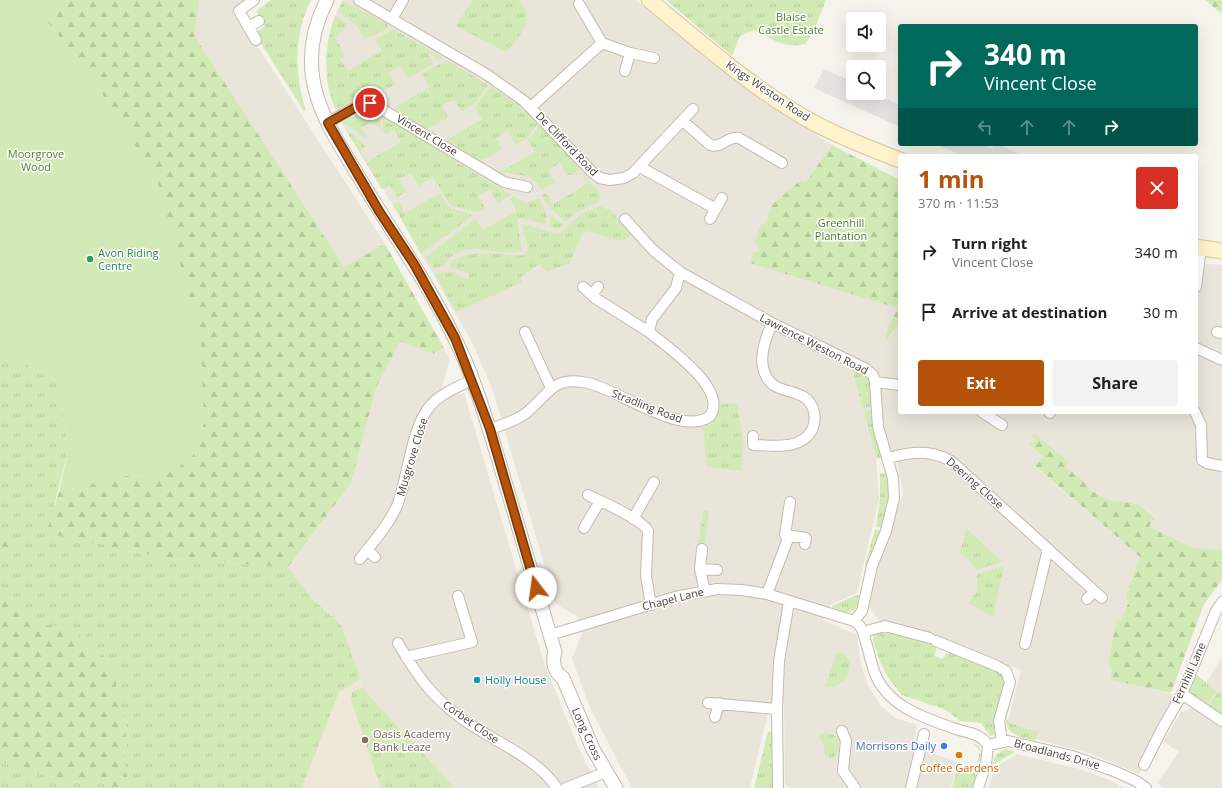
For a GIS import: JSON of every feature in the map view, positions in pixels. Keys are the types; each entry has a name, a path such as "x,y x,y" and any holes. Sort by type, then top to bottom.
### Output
{"main road":[{"name":"Kings Weston Road","path":"650,0 727,63 784,104 816,123 855,143 898,159"},
{"path":"1199,247 1222,251"}],"street":[{"path":"254,0 238,11 256,40"},
{"name":"Long Cross","path":"327,0 314,31 311,59 316,91 328,123 379,211 433,297 455,338 490,429 555,652 560,657 566,672 563,678 582,726 616,788"},
{"name":"De Clifford Road","path":"359,0 486,74 531,107 597,176 604,179 620,179 633,173 693,109"},
{"path":"392,19 404,0"},
{"path":"579,4 602,43 630,53 654,58"},
{"path":"248,27 259,21"},
{"name":"De Clifford Road","path":"531,107 602,43"},
{"path":"626,71 630,53"},
{"name":"Vincent Close","path":"328,123 361,104 373,104 504,182 527,187"},
{"path":"683,120 710,146 718,146 735,137 751,139 782,163"},
{"path":"640,167 716,209"},
{"path":"710,220 722,198"},
{"name":"Lawrence Weston Road","path":"625,219 653,250 680,272 772,323 866,369 873,375 875,382 878,427 888,458 894,489 892,510 886,531 872,566 862,611 854,621"},
{"path":"1198,260 1199,247"},
{"path":"649,332 650,323 654,315 670,298 676,288 680,272"},
{"path":"583,287 595,291 649,332"},
{"path":"753,436 753,445 791,445 808,435 814,422 813,409 806,398 775,386 765,375 763,348 772,323"},
{"name":"Stradling Road","path":"490,429 521,417 551,388 566,382 589,383 675,419 701,422 707,419 712,413 713,403 710,392 703,380 691,367 649,332"},
{"path":"525,337 551,388"},
{"path":"1198,349 1222,360"},
{"name":"Musgrove Close","path":"360,559 388,523 396,507 425,413 437,399 472,380"},
{"path":"875,382 894,381"},
{"path":"985,414 1002,425"},
{"path":"1196,414 1201,425 1202,460 1207,463 1222,466"},
{"name":"Deering Close","path":"888,458 915,452 926,452 942,456 959,467 1098,594 1087,599"},
{"path":"633,519 654,482"},
{"path":"588,495 633,519 646,528 649,534 646,576 651,605"},
{"path":"584,528 600,501"},
{"path":"790,502 785,535 806,538 805,544"},
{"path":"767,594 789,536"},
{"path":"702,549 700,569 705,591"},
{"path":"1024,644 1048,549"},
{"path":"367,550 375,557"},
{"path":"700,569 717,570"},
{"name":"Chapel Lane","path":"550,635 651,605 705,591 729,589 767,594 854,621"},
{"path":"406,657 472,642 458,596"},
{"path":"778,788 777,709 780,648 789,602"},
{"name":"Fernhill Lane","path":"1144,765 1182,694 1216,611 1222,602"},
{"path":"854,621 860,626 863,632 874,672 892,698 907,710 983,738 988,745 986,764 978,788"},
{"path":"863,632 885,626 997,666 1008,675 1010,682 999,721 1002,741"},
{"name":"Corbet Close","path":"398,643 421,681 440,701 462,718 534,765 557,788"},
{"path":"1182,694 1222,721"},
{"path":"708,703 777,709"},
{"path":"714,717 719,703"},
{"path":"842,731 846,741 843,771 855,788"},
{"path":"911,788 924,734"},
{"name":"Broadlands Drive","path":"988,745 1002,741 1012,742 1085,760 1136,781 1146,788"},
{"path":"566,788 606,772"}],"shaded area":[{"path":"200,0 247,0 234,10 385,244 344,268 194,35"},
{"path":"342,0 635,0 785,114 832,145 805,183 769,215 766,223 763,225 898,308 888,328 891,337 898,324 898,414 1198,414 1198,263 1222,265 1222,550 1193,548 1149,526 1155,517 1138,504 1108,500 1090,490 1087,484 1035,441 1044,457 1035,467 1140,557 1125,598 1129,602 1121,619 1110,680 1177,695 1139,774 1092,754 1027,737 1007,725 1021,670 934,635 879,620 868,605 879,558 903,493 895,453 876,458 879,499 857,593 830,605 823,620 857,635 861,665 869,687 880,705 895,718 917,725 913,746 957,762 951,788 790,788 785,784 784,700 772,697 750,788 632,788 590,708 572,658 582,634 578,617 556,604 493,391 472,342 393,205 344,127 330,95 327,79 329,42 333,21"},
{"path":"824,69 846,79 846,100 886,100 886,98 898,104 898,126 814,88"},
{"path":"940,146 986,146 992,149 993,146 1002,146 1020,154 958,154"},
{"path":"400,342 433,354 444,348 450,360 441,390 446,399 453,395 464,393 544,663 579,749 599,788 455,788 365,691 341,625 310,596 288,567 351,483 376,388"},
{"path":"1222,657 1222,788 1164,788 1157,783 1179,752 1164,742 1166,737 1181,712 1190,709"},
{"name":"Oasis Academy Bank Leaze","path":"361,679 365,691 455,788 302,788 339,692"},
{"path":"1017,754 1080,769 1110,780 1124,788 989,788 994,768"}],"green space":[{"name":"Avon Riding Centre","path":"0,0 68,0 46,20 85,67 157,180 201,338 204,423 196,449 191,459 169,473 154,477 126,476 59,492 69,447 56,381 21,362 0,360"},
{"path":"68,0 200,0 194,35 344,267 385,244 444,348 433,354 400,342 376,388 351,483 288,567 170,559 133,551 122,553 110,546 46,533 59,492 126,476 154,477 157,180 85,67 46,20"},
{"path":"271,0 311,0 301,26 298,54 299,83 306,110 304,111 258,39 261,37 257,32 265,26 256,11"},
{"path":"472,0 518,0 524,6 526,20 524,27 521,34 506,52 456,26"},
{"name":"Blaise Castle Estate","path":"666,0 826,0 812,35 805,44 785,44 773,40 754,30 740,36 732,56"},
{"path":"1205,0 1222,0 1222,14"},
{"path":"343,1 387,24 388,28 365,39 357,26 338,11"},
{"path":"336,15 348,25 335,38 345,56 340,60 348,71 382,51 375,38 380,37 393,29 443,58 438,61 432,54 428,54 433,64 408,78 400,66 388,73 395,84 373,98 357,98 336,110 329,87 326,62 329,38"},
{"path":"447,60 488,85 475,103 461,111 454,99 442,106 448,117 429,128 424,128 394,108 429,87 422,74"},
{"path":"491,86 522,108 538,123 527,138 516,145 507,131 496,138 502,149 487,158 479,160 447,140 482,119 475,107"},
{"path":"367,110 380,114 381,131 373,121 361,128 368,140 343,122"},
{"path":"383,116 511,195 498,203 490,189 478,196 485,209 477,212 451,206 433,177 419,186 411,173 399,179 406,192 397,197 390,185 382,189 344,127 366,147 360,151 367,162 401,142 394,130 386,135 383,131"},
{"path":"540,125 581,169 571,175 567,175 560,163 548,170 555,182 542,190 532,177 500,172 535,152 528,140"},
{"name":"Greenhill Plantation","path":"832,145 898,179 898,308 750,263 753,253 760,251 755,243 760,225 766,223 772,205 801,180 805,183"},
{"path":"581,172 601,195 598,202 574,213 566,222 548,206 542,195 546,193 553,204 587,184"},
{"path":"440,193 449,207 468,213 472,216 421,254 393,205 399,202 405,213"},
{"path":"514,196 526,203 539,198 547,216 545,224 521,218 517,221 522,251 501,252 470,249 451,257 443,266 432,268 426,257 473,221 476,219 483,230 517,211 510,199"},
{"path":"601,206 605,209 610,209 631,236 622,241 587,231 582,234 570,263 547,272 539,264 521,277 522,282 456,312 434,273 454,272 467,279 469,274 450,267 450,264 467,255 525,255 528,248 522,224 555,233 562,232 581,214"},
{"path":"551,216 564,225 558,229 549,226"},
{"name":"Greenhill Plantation","path":"898,308 898,326 884,342 888,328"},
{"path":"0,360 21,362 56,381 69,447 54,506 122,553 133,551 170,559 288,567 310,596 341,625 361,679 339,692 302,788 130,788 123,760 126,743 125,720 121,707 121,699 116,687 116,675 101,653 87,647 78,633 71,629 40,623 0,590 0,553 19,545 0,532"},
{"path":"851,365 868,375 871,385 872,406 863,409"},
{"path":"737,403 744,446 741,471 707,467 703,428 713,422 717,416 718,405"},
{"path":"872,410 873,426 883,457 877,459 864,412"},
{"path":"1034,433 1069,462 1066,467 1087,484 1090,490 1108,500 1138,504 1155,518 1149,526 1193,548 1222,550 1222,580 1204,604 1171,693 1110,680 1112,668 1108,664 1116,622 1121,619 1129,602 1125,598 1140,557 1035,466 1044,457 1029,444 1035,441 1032,437"},
{"path":"886,473 889,497 883,528 876,527 880,499 880,474"},
{"path":"703,510 709,511 705,546 698,545"},
{"path":"966,528 1002,562 976,570 969,560 960,554"},
{"path":"875,529 882,531 867,565 865,565"},
{"path":"0,532 19,545 0,553"},
{"path":"1004,566 993,617 969,603 977,591 977,574"},
{"path":"0,590 40,623 71,629 78,633 87,647 101,653 116,675 116,687 122,699 121,707 125,720 126,743 123,760 130,788 114,788 105,783 65,781 0,761"},
{"path":"857,595 859,596 858,605 853,611 847,612 832,608 832,606"},
{"path":"882,631 903,634 926,640 936,647 935,656 942,659 947,653 953,652 1002,673 1006,680 995,735 990,736 981,723 960,721 946,710 902,695 889,679 881,664 873,642 874,634"},
{"path":"837,652 846,655 850,664 850,669 843,682 835,686 825,687"},
{"path":"1195,673 1216,691 1206,705 1190,694 1188,690"},
{"path":"363,687 365,691 455,788 381,788 351,700 352,692"},
{"path":"1218,692 1222,695 1222,716 1208,706"},
{"path":"1006,718 1010,723 1038,732 1035,741 1011,732 1006,724"},
{"path":"768,731 773,733 774,788 754,788"},
{"path":"822,733 834,735 839,739 839,749 834,758 829,758 824,753 824,745 819,738"},
{"path":"973,743 979,746 981,755 972,788 952,788 958,764 976,769 980,751"},
{"path":"1005,749 1014,751 1014,753 992,765 996,755"},
{"path":"0,761 65,781 105,783 114,788 0,788"}],"place":[{"name":"Avon Riding Centre","path":"90,259"},
{"name":"Holly House","path":"477,680"},
{"name":"Oasis Academy Bank Leaze","path":"365,740"},
{"name":"Morrisons Daily","path":"944,746"},
{"name":"Coffee Gardens","path":"959,755"}],"route":[{"path":"370,103 365,103 358,106 328,123 337,141 379,211 414,264 455,338 490,429 536,588"}],"park label":[{"name":"Moorgrove Wood","path":"36,160"}]}
